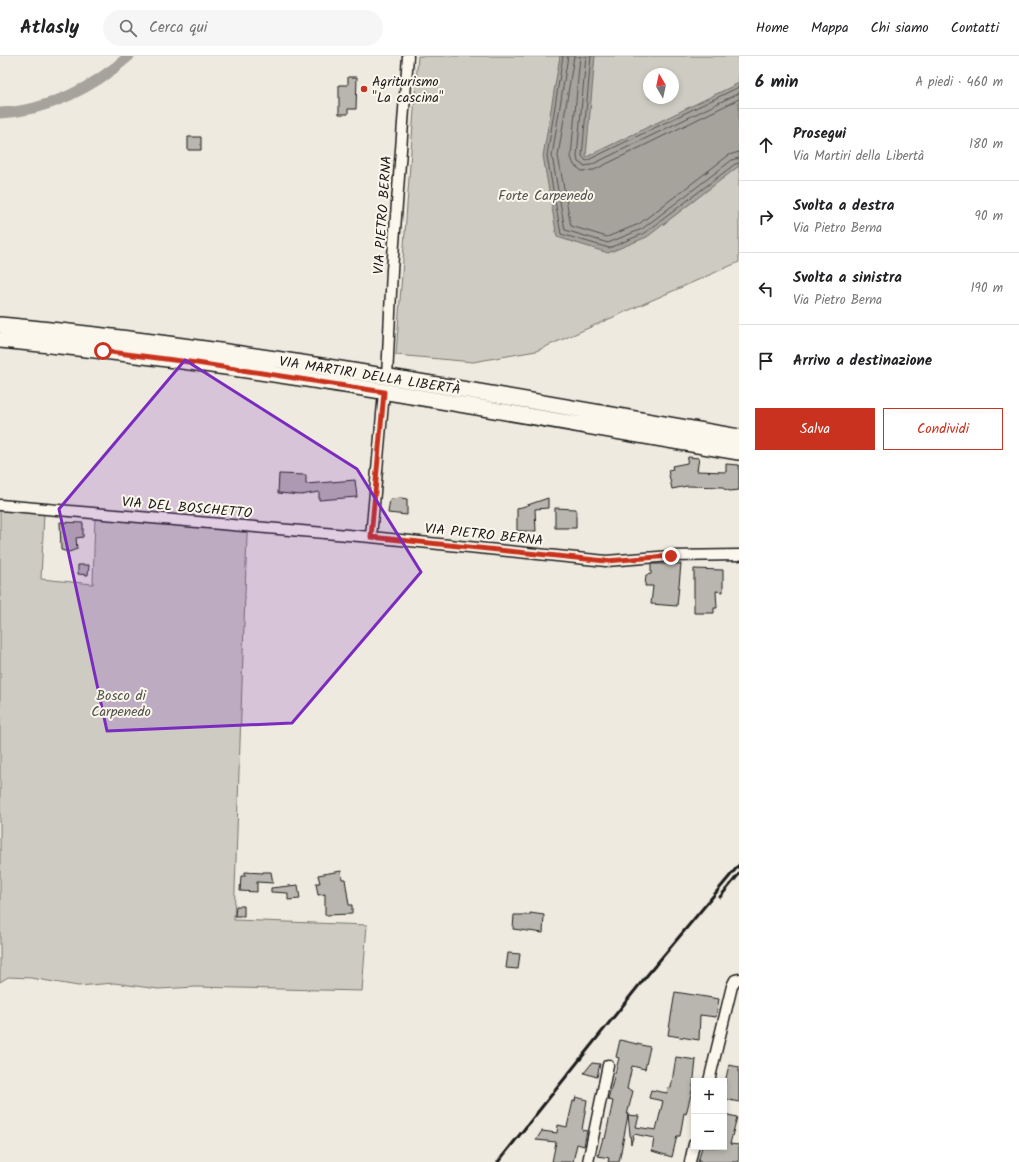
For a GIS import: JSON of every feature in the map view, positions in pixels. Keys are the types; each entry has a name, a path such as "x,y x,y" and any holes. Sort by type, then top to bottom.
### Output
{"main road":[{"name":"VIA MARTIRI DELLA LIBERTÀ","path":"0,325 105,335 192,347 387,377 739,437"},
{"name":"VIA MARTIRI DELLA LIBERTÀ","path":"0,340 197,363 384,392 739,452"}],"street":[{"name":"VIA PIETRO BERNA","path":"387,377 392,270 408,56"},
{"path":"371,537 384,392"},
{"name":"VIA DEL BOSCHETTO","path":"0,504 371,537"},
{"name":"VIA PIETRO BERNA","path":"371,537 606,561 671,556 739,555"},
{"path":"710,1078 732,986 735,980 739,979"},
{"path":"588,1162 608,1065"},
{"path":"690,1162 693,1150"}],"highlighted area":[{"path":"185,360 357,469 421,572 292,723 107,731 59,509"}],"green space":[{"name":"Forte Carpenedo","path":"418,56 739,56 739,262 536,351 473,362 396,355"},
{"name":"Bosco di Carpenedo","path":"0,508 44,512 41,579 93,584 95,516 250,530 247,535 234,920 367,925 362,991 196,987 158,989 114,983 78,986 31,978 8,977 0,982"}],"water":[{"path":"560,56 595,56 586,157 739,83 739,166 647,237 608,253 557,237 543,156"}],"building":[{"path":"348,77 357,77 356,109 348,109 348,114 339,114 339,85 348,85"},
{"path":"188,137 201,137 201,150 188,150"},
{"path":"688,457 699,458 697,471 726,472 726,464 739,465 739,490 730,491 724,489 723,487 687,486 672,489 668,470 673,469 672,466 687,463"},
{"path":"279,474 306,475 306,484 355,480 357,497 319,500 319,492 301,495 278,493"},
{"path":"548,498 548,508 535,509 536,531 517,531 517,508"},
{"path":"390,499 407,499 407,515 388,513"},
{"path":"555,508 576,509 576,528 555,528"},
{"path":"60,522 83,523 83,537 76,538 77,549 69,552 61,550"},
{"path":"651,564 681,564 677,606 651,604 653,586 645,586 646,575 651,574"},
{"path":"78,565 89,565 88,575 78,574"},
{"path":"694,569 723,570 723,592 716,591 717,608 714,608 714,613 694,613"},
{"path":"341,871 342,879 345,879 349,905 352,905 352,914 325,915 325,894 318,895 316,883 320,883 318,875"},
{"path":"245,872 271,872 273,883 257,882 257,892 240,891 241,876 245,876"},
{"path":"298,885 300,899 288,900 288,893 271,892 271,888"},
{"path":"236,906 244,906 244,916 235,916"},
{"path":"530,913 544,915 543,933 513,929 514,915 530,915"},
{"path":"508,953 520,954 518,969 506,968"},
{"path":"675,992 719,999 716,1017 700,1015 699,1040 668,1035"},
{"path":"620,1040 650,1047 645,1069 632,1066 627,1089 633,1091 627,1115 619,1162 608,1162 609,1158 598,1156 603,1138 605,1139 613,1101 608,1100 619,1058 616,1057"},
{"path":"676,1057 696,1060 694,1078 691,1078 691,1095 686,1114 684,1113 680,1136 677,1136 672,1157 652,1151 654,1138 634,1134 631,1144 628,1115 639,1116 636,1127 656,1130 663,1101 649,1098 651,1090 667,1093 668,1087 671,1088"},
{"path":"592,1063 600,1064 597,1077 584,1073"},
{"path":"729,1065 739,1067 739,1102 727,1100 726,1078"},
{"path":"576,1097 587,1100 582,1130 587,1131 584,1146 577,1144 573,1162 552,1162 556,1142 536,1140 542,1131 557,1133 558,1125 567,1127 573,1101 575,1101"},
{"path":"727,1115 737,1117 730,1144 739,1145 739,1162 698,1162 701,1150 727,1150"}],"waterway":[{"path":"0,113 35,108 69,95 101,78 129,56"}],"railway":[{"path":"498,1162 644,979 739,865"},
{"path":"720,897 739,874"}],"place":[{"name":"Agriturismo \"La cascina\"","path":"364,89"}],"route":[{"path":"103,351 197,363 384,392 371,537 520,551 606,561 671,556"}]}
